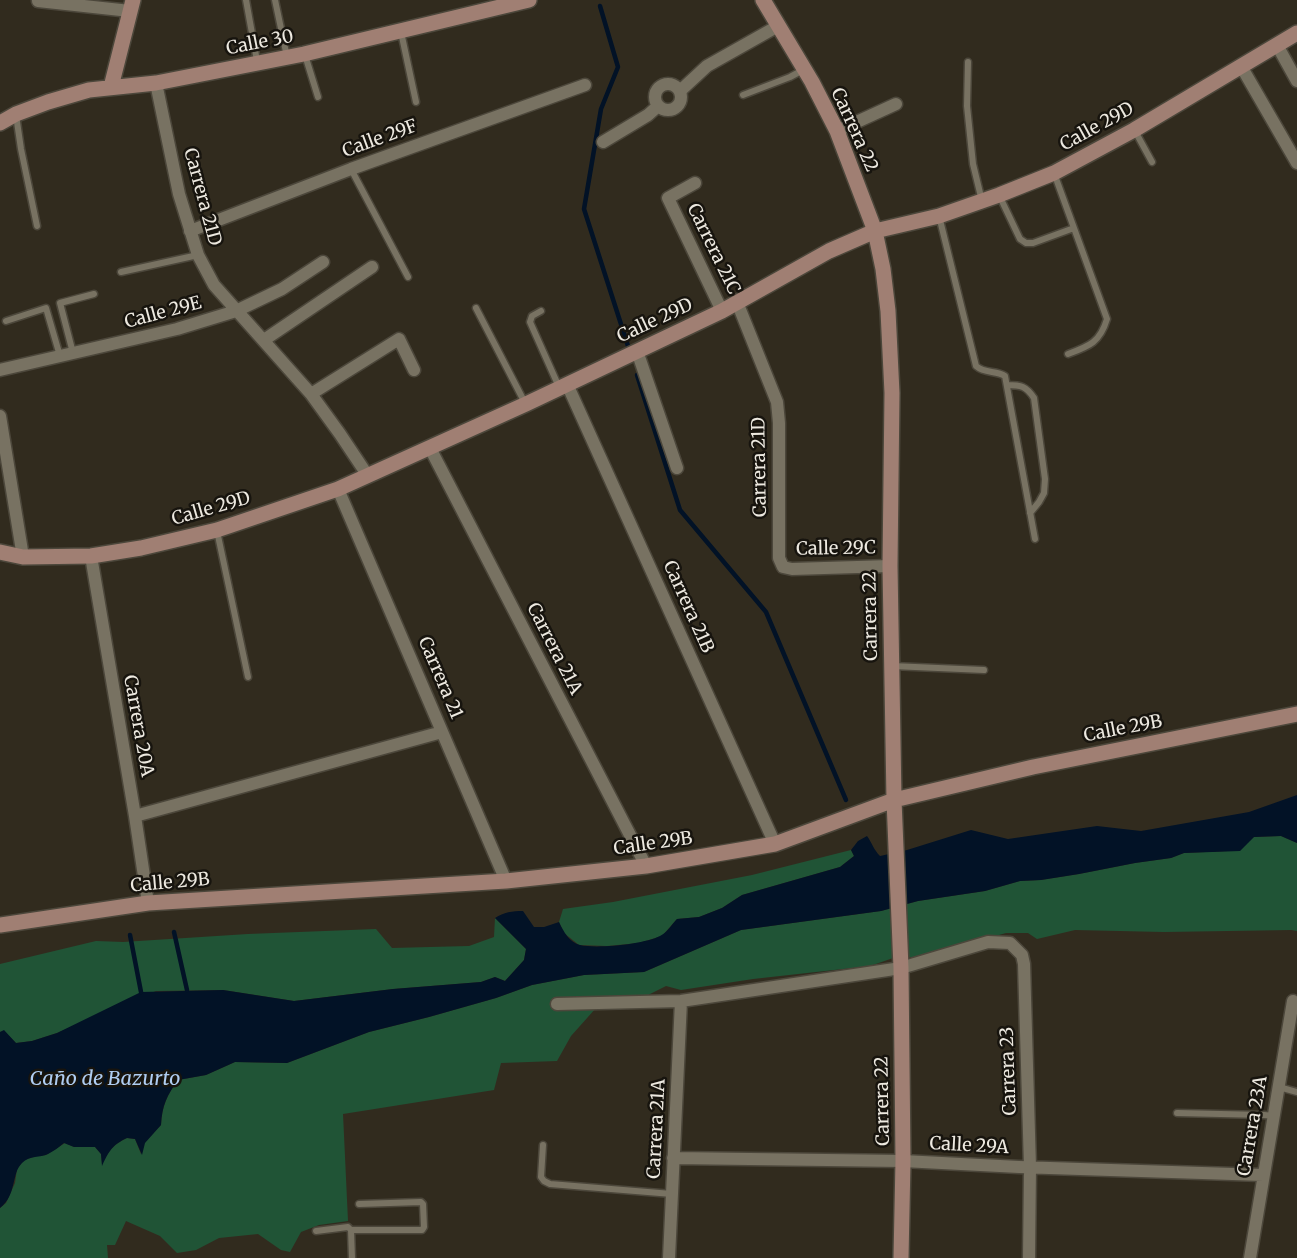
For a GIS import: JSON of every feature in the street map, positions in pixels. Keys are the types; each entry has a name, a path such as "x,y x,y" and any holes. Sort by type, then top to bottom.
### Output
{"street":[{"name":"Calle 30","path":"0,123 16,114 48,102 89,90 156,83 304,54 529,0"},
{"name":"Carrera 22","path":"763,0 837,131 875,231 883,269 888,311 892,393 890,566 894,800 900,961 903,1161 901,1258"},
{"path":"38,1 132,6 111,87"},
{"path":"680,91 707,66 778,26"},
{"name":"Calle 29D","path":"0,552 23,557 92,556 141,548 217,530 338,489 526,404 722,311 829,251 875,231 939,216 982,202 1054,172 1134,130 1297,33"},
{"path":"1277,45 1297,81"},
{"path":"1241,66 1297,163"},
{"name":"Carrera 21D","path":"156,83 179,194 198,255 214,285 236,311"},
{"path":"670,84 676,86 682,97 681,103 670,111 658,106 655,94 658,88 670,84"},
{"name":"Calle 29F","path":"190,231 351,169 585,85"},
{"path":"837,131 896,104"},
{"path":"603,142 658,106"},
{"name":"Carrera 21C","path":"695,183 669,198 722,311"},
{"name":"Calle 29E","path":"0,370 177,329 236,311 282,289 323,262"},
{"path":"264,340 372,267"},
{"name":"Carrera 21D","path":"736,302 777,402 779,423 778,558 783,567"},
{"path":"236,311 311,394 368,476"},
{"path":"311,394 399,339 414,370"},
{"path":"637,351 677,468"},
{"name":"Carrera 21B","path":"563,386 775,844"},
{"path":"0,416 23,557"},
{"name":"Carrera 21A","path":"430,448 646,866"},
{"name":"Carrera 21","path":"338,489 506,881"},
{"name":"Carrera 20A","path":"92,556 148,903"},
{"name":"Calle 29C","path":"783,567 792,569 890,566"},
{"name":"Calle 29B","path":"0,926 148,903 506,881 646,866 775,844 894,800 1033,767 1297,714"},
{"path":"135,816 442,732"},
{"name":"Carrera 23","path":"900,961 988,942 1010,942 1022,955 1030,1167 1029,1258"},
{"path":"557,1004 681,1001 900,961"},
{"name":"Carrera 23A","path":"1250,1258 1278,1087 1294,1022 1293,1000"},
{"name":"Carrera 21A","path":"669,1258 681,1001"},
{"name":"Calle 29A","path":"674,1158 903,1161 1263,1175"}],"lane":[{"path":"246,0 257,63"},
{"path":"274,0 287,57"},
{"path":"401,32 416,102"},
{"path":"304,54 318,97"},
{"path":"968,62 966,106 973,164 982,202"},
{"path":"743,95 790,77 804,69"},
{"path":"16,114 37,226"},
{"path":"1134,130 1152,162"},
{"path":"351,169 408,277"},
{"path":"1054,172 1107,319 1103,332 1089,346 1068,354"},
{"path":"999,195 1020,239 1026,243 1033,243 1074,228"},
{"path":"939,216 976,366 986,372 1005,376 1035,539"},
{"path":"121,272 198,255"},
{"path":"6,321 94,294"},
{"path":"60,303 73,353"},
{"path":"46,308 60,356"},
{"path":"476,308 526,404"},
{"path":"541,311 532,316 530,322 563,386"},
{"path":"1007,385 1020,385 1034,398 1045,479 1044,492 1030,513"},
{"path":"217,530 248,677"},
{"path":"892,666 984,670"},
{"path":"1278,1087 1297,1092"},
{"path":"1177,1113 1274,1116"},
{"path":"543,1145 541,1177 550,1184 672,1194"},
{"path":"316,1231 348,1227 351,1230 422,1230 424,1227 423,1204 420,1202 359,1204"},
{"path":"351,1230 352,1258"}],"green space":[{"path":"1281,836 1297,843 1297,931 1075,930 1037,939 1028,933 1006,933 921,957 896,957 870,966 753,979 681,990 666,986 635,1004 596,1008 571,1036 557,1061 501,1063 494,1090 343,1114 348,1221 319,1225 301,1232 290,1252 281,1250 258,1234 219,1238 196,1250 177,1253 160,1236 126,1221 115,1245 107,1245 108,1258 0,1258 0,1208 6,1203 15,1183 17,1169 24,1160 46,1155 65,1143 74,1147 95,1147 101,1154 102,1164 112,1148 127,1138 135,1139 141,1154 144,1143 161,1125 166,1101 178,1080 206,1075 235,1062 287,1063 369,1032 496,998 532,985 584,975 644,972 741,930 881,911 918,901 985,891 1020,881 1079,874 1171,858 1184,853 1228,851 1254,837"},
{"path":"851,850 854,856 840,867 742,895 722,908 699,917 677,919 662,936 639,943 607,946 579,945 564,933 559,922 563,909 613,902 752,875"},
{"path":"495,918 526,949 524,960 505,981 495,977 481,982 393,989 294,1001 223,990 156,991 57,1033 32,1041 16,1043 4,1031 0,1032 0,964 96,941 123,942 376,929 392,948 469,946 494,937"}],"water":[{"name":"Caño de Bazurto","path":"1297,795 1297,843 1281,836 1254,837 1240,851 1184,853 1171,858 1079,874 1020,881 985,891 918,901 881,911 741,930 644,972 584,975 532,985 496,998 369,1032 287,1063 235,1062 206,1075 178,1080 166,1101 161,1125 145,1143 142,1155 135,1139 127,1138 112,1149 102,1166 101,1154 95,1147 74,1147 64,1143 48,1154 28,1159 22,1163 16,1173 12,1191 0,1208 0,1032 4,1030 16,1043 32,1041 57,1033 141,992 223,990 294,1001 393,989 481,982 495,977 505,981 524,960 526,949 495,918 508,912 523,911 534,927 544,927 559,922 570,939 580,945 609,946 633,943 663,935 677,919 699,917 722,908 742,895 840,867 854,856 851,850 858,841 867,836 880,856 971,830 1008,839 1097,826 1141,831 1249,812"}],"waterway":[{"path":"600,6 618,67 601,109 584,209 628,346"},
{"path":"637,375 680,510 766,612 846,800"},
{"path":"174,932 187,990"},
{"path":"130,935 141,992"}]}
